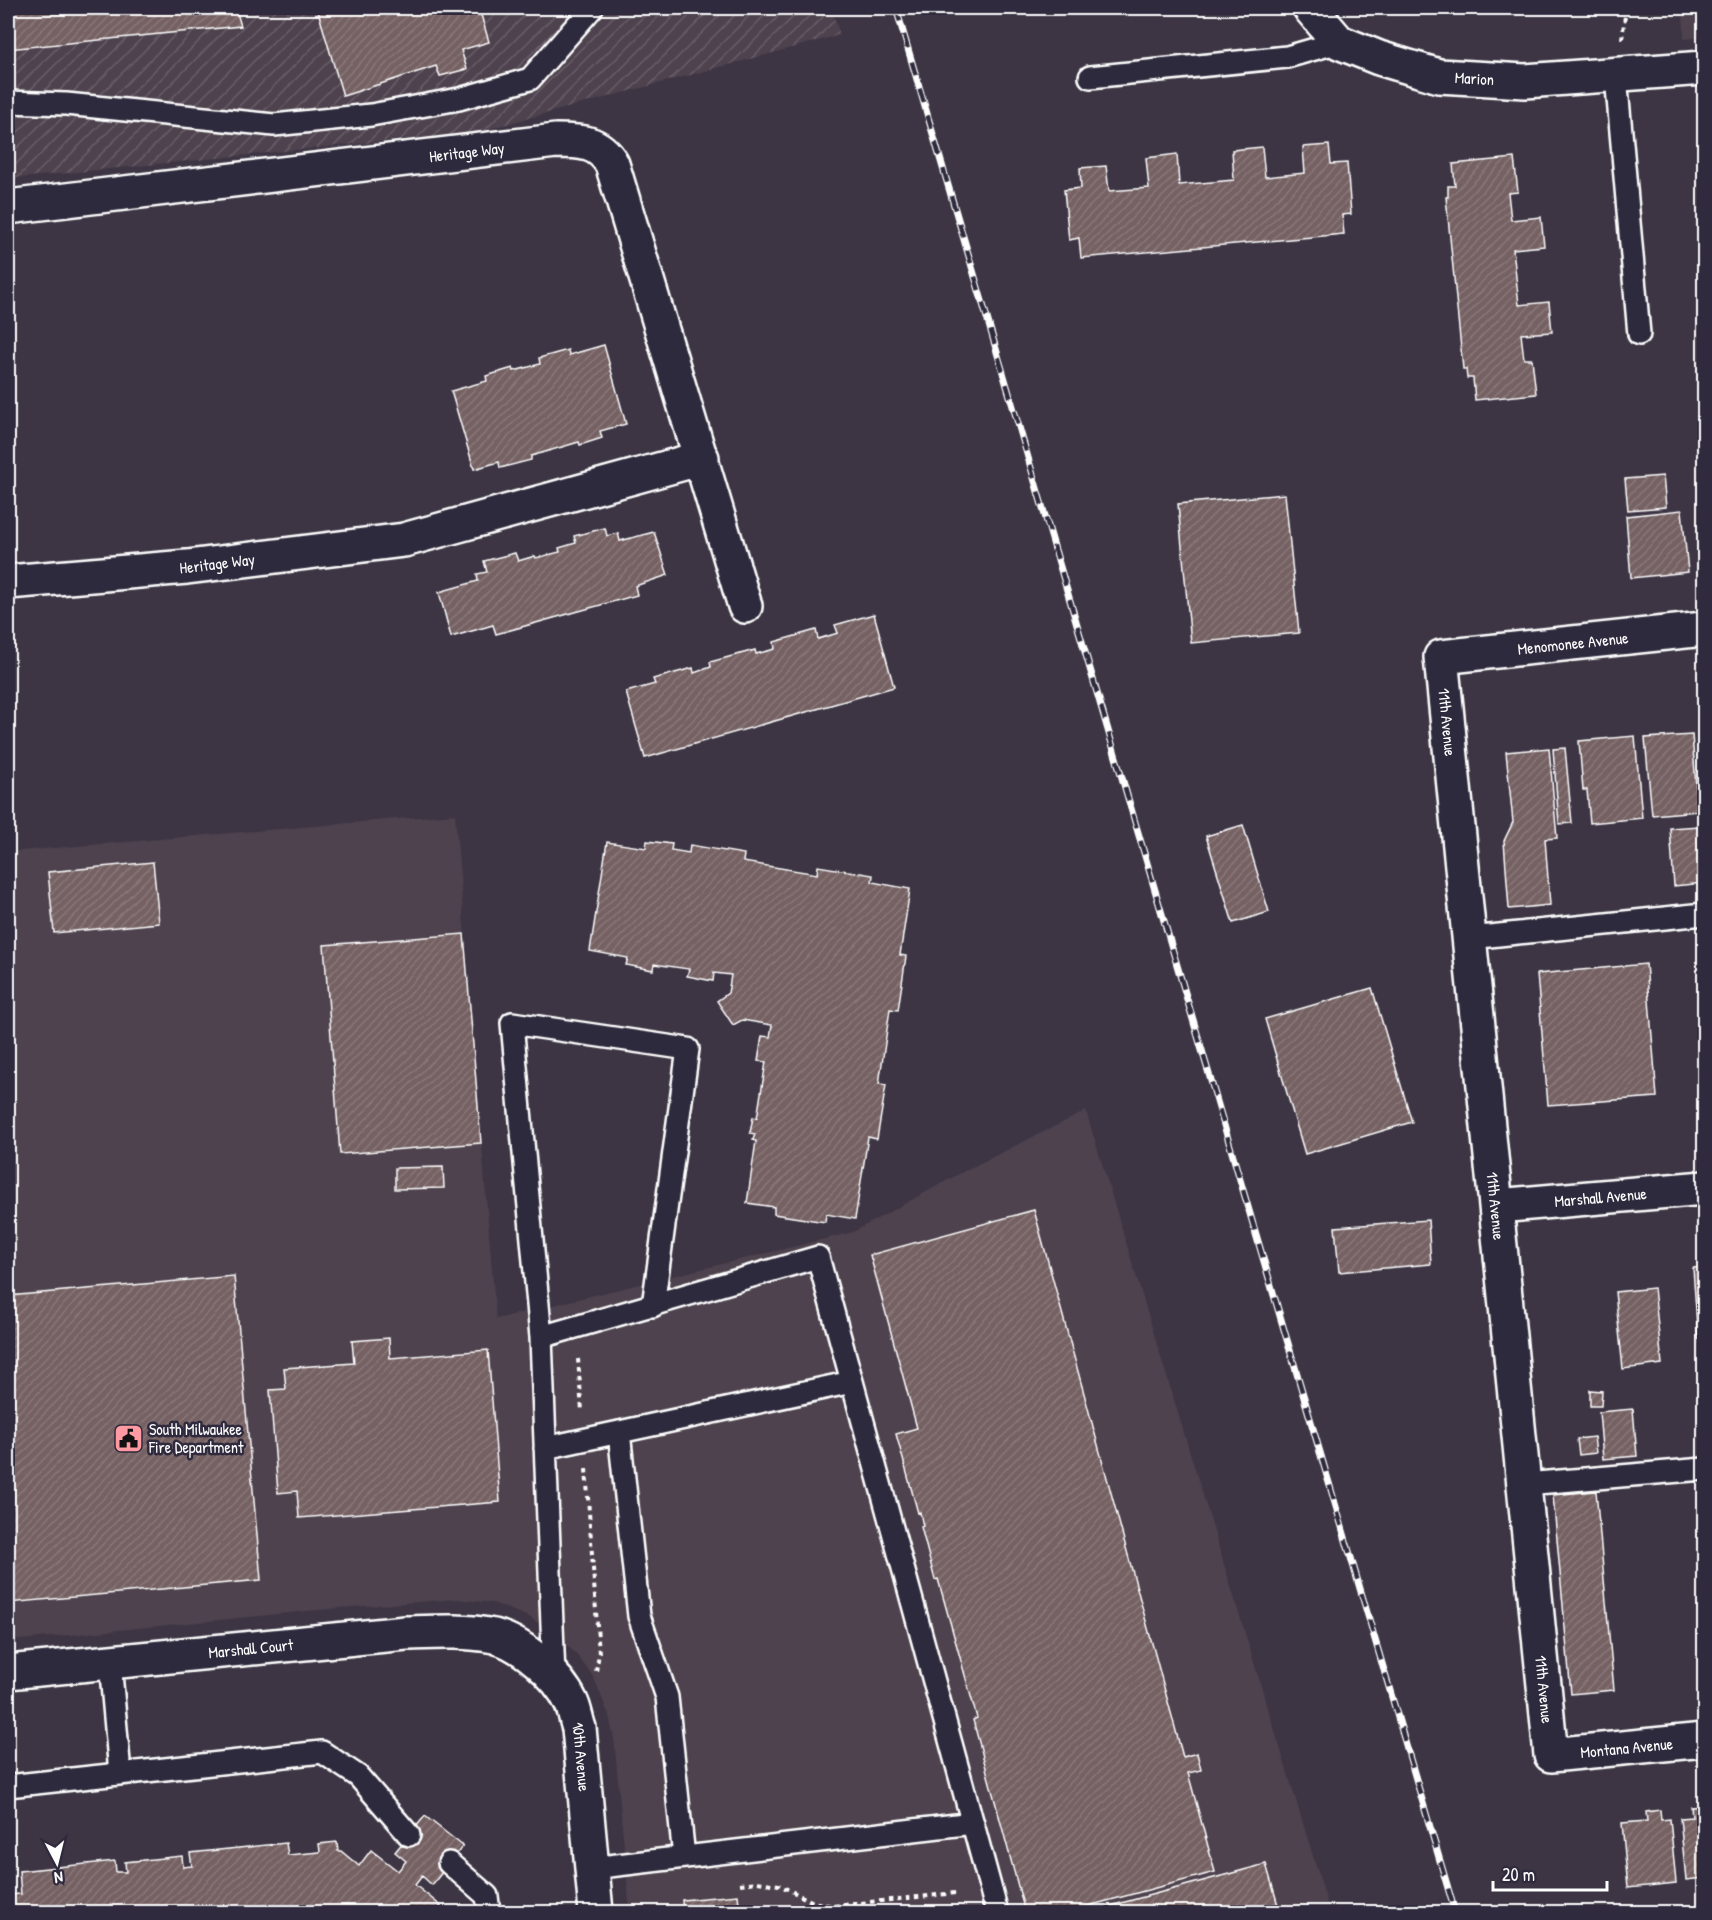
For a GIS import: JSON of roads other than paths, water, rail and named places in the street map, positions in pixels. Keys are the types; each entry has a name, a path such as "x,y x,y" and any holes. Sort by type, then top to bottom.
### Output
{"street":[{"path":"1310,8 1339,42"},
{"name":"Marion","path":"1339,42 1380,58 1439,76 1525,81 1704,68"},
{"name":"Heritage Way","path":"8,207 556,141 591,144 601,149 612,164 745,606"},
{"name":"Heritage Way","path":"8,582 187,567 404,540 702,458"},
{"name":"Menomonee Avenue","path":"1441,657 1704,630"},
{"name":"11th Avenue","path":"1441,657 1551,1755"},
{"name":"Marshall Avenue","path":"1497,1206 1704,1188"},
{"name":"Marshall Court","path":"8,1672 405,1633 458,1631 496,1637"},
{"name":"10th Avenue","path":"496,1637 533,1656 554,1677 571,1701 579,1728 596,1912"},
{"name":"Montana Avenue","path":"1551,1755 1704,1740"}],"lane":[{"path":"8,102 66,104 274,125 371,115 459,99 530,79 592,8"},
{"path":"1090,77 1287,57 1339,42"},
{"path":"1616,76 1639,334"},
{"path":"1470,938 1704,914"},
{"path":"554,1677 541,1337 512,1023 688,1049 653,1306"},
{"path":"541,1337 818,1257 997,1912"},
{"path":"545,1448 852,1382"},
{"path":"620,1432 639,1616 667,1697 684,1857"},
{"path":"1525,1484 1704,1469"},
{"path":"110,1662 120,1773"},
{"path":"8,1786 322,1752 358,1776 409,1835"},
{"path":"592,1868 973,1823"},
{"path":"449,1863 487,1896 489,1912"}],"railway":[{"path":"896,8 1455,1912"}],"place":[{"name":"South Milwaukee Fire Department","path":"128,1438"}]}
